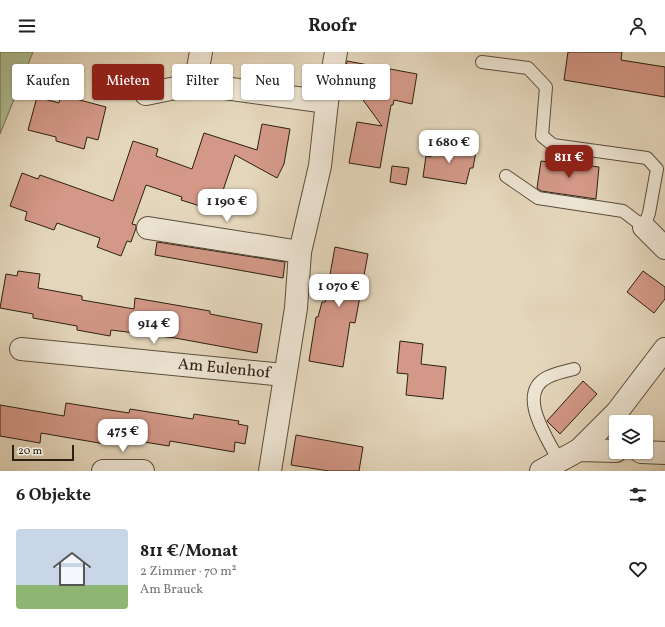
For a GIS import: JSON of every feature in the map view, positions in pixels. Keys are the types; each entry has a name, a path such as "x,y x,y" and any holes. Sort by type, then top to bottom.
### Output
{"street":[{"path":"199,64 201,52"},
{"name":"Am Eulenhof","path":"270,471 284,375 296,308 300,252 320,166 327,102 336,52"},
{"path":"233,89 327,102"},
{"path":"644,227 665,248"},
{"path":"148,228 300,252"},
{"name":"Am Eulenhof","path":"21,349 284,375"},
{"path":"550,466 579,450 617,412 665,349"},
{"path":"579,450 609,451"},
{"path":"653,452 665,453"},
{"path":"103,471 143,471"}],"lane":[{"path":"482,62 528,68 546,87 542,136 553,146 647,158 657,169 649,213 644,227 623,211 538,198 506,176"},
{"path":"550,466 533,407 533,396 541,382 548,377 574,369"}],"green space":[{"path":"0,52 33,52 28,64 12,64 12,100 14,100 0,134"}],"building":[{"path":"568,52 622,52 621,60 665,67 665,97 564,80"},
{"path":"347,61 363,64 347,64"},
{"path":"390,69 417,74 412,104 394,100 393,105 391,105 380,168 349,163 357,122 382,126 363,100 390,100"},
{"path":"36,100 48,100 59,103 60,100 80,100 106,107 98,140 87,137 84,149 56,141 56,137 28,130"},
{"path":"262,124 290,129 284,164 277,178 235,155 216,211 181,200 182,197 146,185 132,224 136,225 136,228 131,242 127,241 121,256 97,247 100,238 57,223 54,230 25,220 27,212 10,206 22,173 38,179 40,175 113,201 133,141 158,149 156,156 192,169 204,133 257,150"},
{"path":"433,144 476,151 473,168 470,168 466,184 423,177 426,156 431,157"},
{"path":"541,161 555,163 555,161 599,167 596,199 541,191 537,188"},
{"path":"392,166 409,168 406,185 390,182"},
{"path":"157,242 285,262 283,278 155,255"},
{"path":"335,247 368,254 355,323 350,322 343,367 309,361 316,317 318,317 322,302 325,302"},
{"path":"18,271 40,274 38,288 82,296 82,300 134,309 135,298 210,311 210,314 262,324 257,353 175,338 111,330 110,336 77,330 77,326 33,318 33,314 0,308 6,274 17,276"},
{"path":"643,271 665,287 665,299 654,313 627,292"},
{"path":"400,341 423,344 421,364 446,367 443,399 406,395 408,374 397,373"},
{"path":"583,381 597,394 560,434 547,421"},
{"path":"66,403 129,413 130,409 193,419 194,414 239,421 238,424 248,426 245,444 235,442 234,452 170,441 169,446 107,436 105,444 41,433 40,443 0,436 0,405 64,416"},
{"path":"296,435 363,447 359,471 329,471 291,465"}]}
